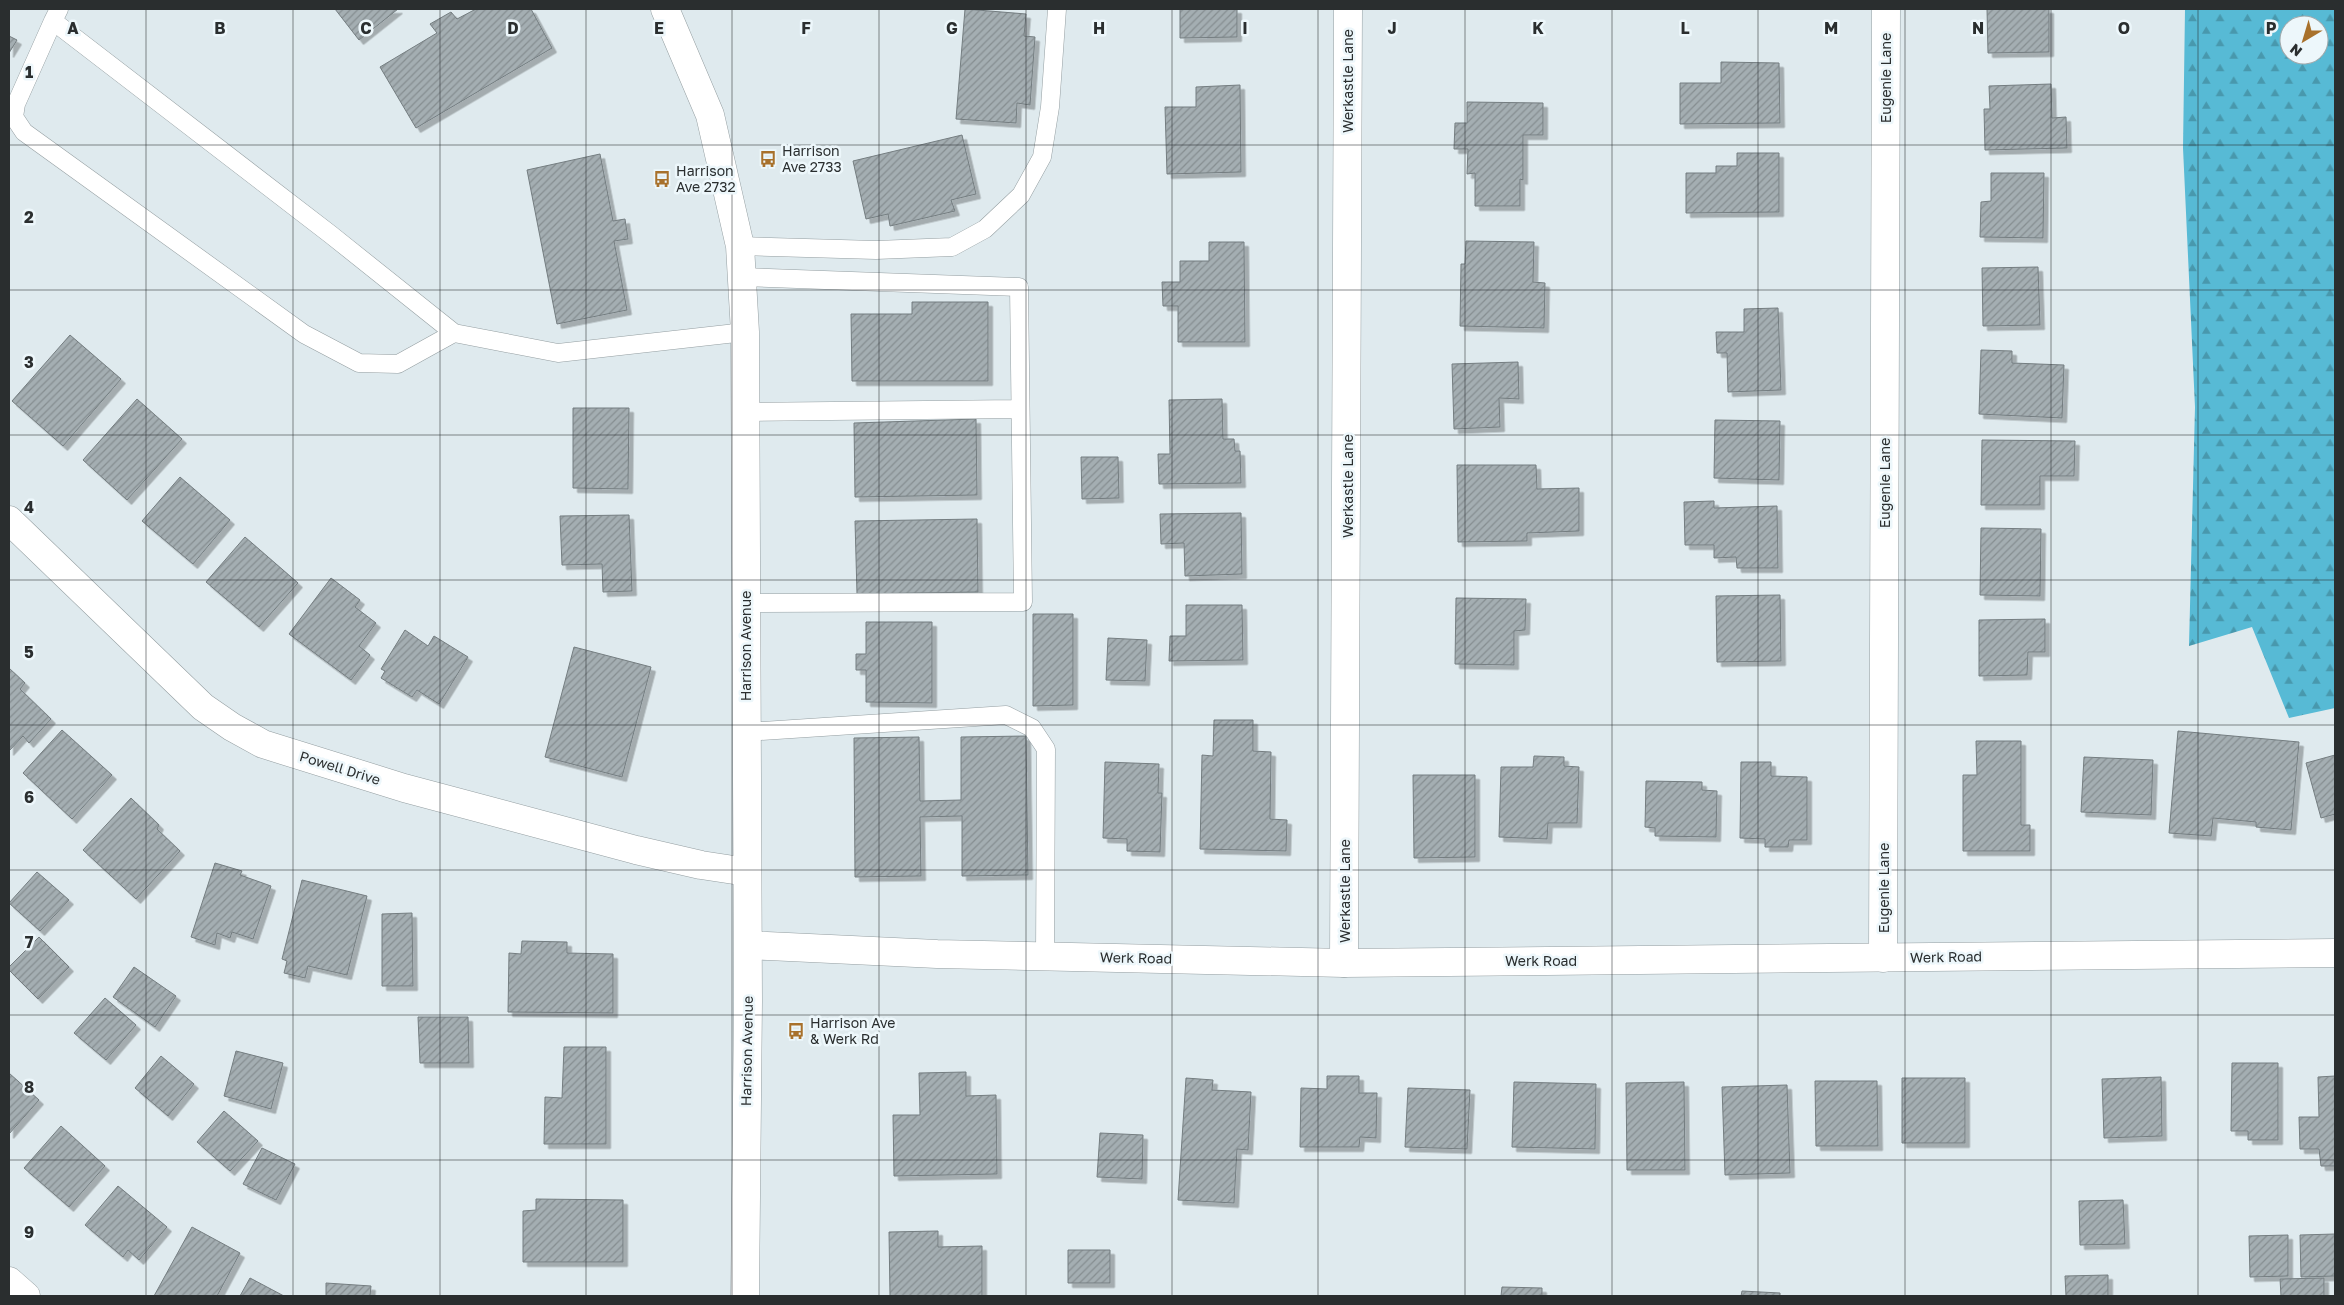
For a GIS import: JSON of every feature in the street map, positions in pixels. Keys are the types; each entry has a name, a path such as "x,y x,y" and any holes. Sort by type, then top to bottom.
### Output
{"street":[{"name":"Harrison Avenue","path":"665,9 710,116 740,246 742,278 745,412 748,945 745,1296"},
{"name":"Werkastle Lane","path":"1344,963 1348,9"},
{"name":"Eugenie Lane","path":"1883,958 1886,9"},
{"name":"Powell Drive","path":"9,520 202,707 232,727 263,744 404,788 626,847 701,866 747,872"},
{"name":"Werk Road","path":"748,945 1045,956 1344,963 2335,953"},
{"path":"9,1281 26,1296"}],"lane":[{"path":"740,246 876,250 952,247 985,229 1021,195 1042,156 1050,107 1057,9"},
{"path":"454,333 398,364 359,363 304,334 24,132 14,117 16,104 56,15 454,333 558,353 744,332"},
{"path":"742,278 1019,287 1023,602 746,603"},
{"path":"745,412 1020,409"},
{"path":"746,732 1006,716 1032,728 1046,750 1045,956"}],"green space":[{"path":"2185,9 2335,9 2335,708 2289,718 2252,627 2189,646 2195,407 2183,148"}],"building":[{"path":"335,9 398,9 359,40"},
{"path":"476,9 531,9 552,48 416,128 380,67 437,33 430,24 451,12 457,19"},
{"path":"965,9 1026,14 1024,36 1035,37 1030,105 1017,103 1016,123 956,119"},
{"path":"1180,9 1237,9 1237,37 1180,38"},
{"path":"1987,9 2049,9 2049,52 1988,53"},
{"path":"9,36 17,40 9,53"},
{"path":"1721,62 1779,63 1780,123 1680,124 1680,83 1721,83"},
{"path":"2051,84 2052,118 2066,117 2067,148 1985,150 1984,109 1990,109 1989,86"},
{"path":"1240,85 1241,172 1167,174 1165,107 1196,107 1196,87"},
{"path":"1467,102 1543,103 1543,135 1523,135 1523,180 1520,179 1520,206 1475,206 1475,173 1467,174 1468,149 1454,149 1455,123 1467,123"},
{"path":"962,135 976,194 951,200 955,211 890,226 888,214 866,219 853,161"},
{"path":"1737,153 1779,153 1779,212 1686,213 1686,173 1716,173 1716,166 1737,166"},
{"path":"600,154 613,221 625,219 628,239 614,241 627,310 557,324 527,170"},
{"path":"1991,173 2044,173 2043,238 1980,237 1981,202 1991,201"},
{"path":"1466,241 1534,242 1533,282 1545,283 1544,328 1460,326 1461,264 1465,264"},
{"path":"1209,242 1244,242 1245,342 1178,342 1178,306 1163,306 1162,282 1180,282 1180,261 1209,261"},
{"path":"2038,267 2040,325 1983,326 1982,268"},
{"path":"912,302 988,302 988,381 852,381 851,314 912,314"},
{"path":"1778,308 1781,390 1728,392 1727,353 1717,353 1716,332 1744,332 1744,309"},
{"path":"70,335 121,379 63,446 12,401"},
{"path":"1981,350 2012,351 2012,363 2064,365 2062,418 1979,414"},
{"path":"1518,362 1519,399 1499,398 1500,427 1454,429 1452,364"},
{"path":"137,399 182,439 127,500 83,460"},
{"path":"1222,399 1223,439 1234,439 1235,451 1240,451 1241,483 1159,484 1158,454 1170,454 1169,400"},
{"path":"573,408 629,408 628,489 573,488"},
{"path":"976,419 977,495 855,497 854,423"},
{"path":"1715,420 1780,421 1779,480 1714,478"},
{"path":"1982,440 2075,441 2074,476 2040,476 2040,505 1981,505"},
{"path":"1081,457 1118,457 1119,498 1082,499"},
{"path":"1457,465 1536,465 1537,489 1579,488 1579,531 1527,533 1527,541 1458,542"},
{"path":"180,477 230,520 193,564 142,521"},
{"path":"1714,501 1714,508 1777,506 1778,568 1737,568 1736,557 1714,558 1714,545 1685,545 1684,502"},
{"path":"1241,513 1242,574 1185,576 1184,543 1161,544 1160,514"},
{"path":"629,515 632,591 603,592 602,564 562,565 560,516"},
{"path":"977,519 978,592 857,594 855,521"},
{"path":"1981,528 2041,529 2040,596 1980,595"},
{"path":"245,537 298,583 259,627 206,582"},
{"path":"331,578 360,600 355,607 376,623 359,646 370,655 351,680 289,634"},
{"path":"1780,595 1781,661 1717,662 1716,596"},
{"path":"1456,598 1526,599 1525,630 1514,631 1514,665 1455,664"},
{"path":"1186,605 1242,605 1243,660 1169,661 1170,636 1186,636"},
{"path":"1033,614 1073,614 1073,705 1033,706"},
{"path":"2045,619 2045,652 2028,652 2027,675 1979,676 1979,620"},
{"path":"866,622 932,622 932,703 866,702 866,670 856,670 856,654 866,654"},
{"path":"405,630 428,646 434,636 468,657 439,704 417,690 412,697 381,678 385,671 381,669"},
{"path":"1108,638 1147,640 1145,681 1106,680"},
{"path":"574,647 651,667 622,777 545,757"},
{"path":"9,668 25,683 20,689 51,719 29,743 23,736 9,751"},
{"path":"1214,720 1253,720 1253,751 1271,752 1270,819 1287,820 1286,851 1200,849 1202,755 1213,756"},
{"path":"62,730 112,775 72,819 23,773"},
{"path":"2178,731 2299,742 2291,830 2256,827 2256,822 2213,818 2211,836 2169,833"},
{"path":"1026,736 1028,875 962,876 962,816 920,817 921,876 855,877 854,738 919,737 920,801 961,800 961,737"},
{"path":"1976,741 2021,741 2021,825 2030,825 2030,851 1963,851 1963,775 1977,775"},
{"path":"2335,755 2335,814 2321,818 2306,763"},
{"path":"1534,756 1564,757 1564,766 1579,767 1577,823 1548,823 1547,839 1499,837 1501,767 1533,767"},
{"path":"2084,757 2153,760 2151,815 2081,812"},
{"path":"1105,762 1159,764 1158,793 1162,793 1160,852 1127,851 1127,839 1103,838"},
{"path":"1741,762 1771,762 1771,776 1807,777 1807,840 1789,840 1788,847 1765,847 1765,839 1740,838"},
{"path":"1413,775 1475,775 1475,857 1414,858"},
{"path":"1646,781 1702,782 1702,790 1717,791 1716,837 1655,836 1655,828 1645,827"},
{"path":"131,798 159,825 157,829 180,851 136,899 83,850"},
{"path":"215,863 242,871 240,875 271,886 253,939 232,932 230,938 217,933 215,945 191,937"},
{"path":"37,872 69,900 40,931 9,903"},
{"path":"302,880 367,896 347,975 308,966 305,978 284,973 287,961 282,959"},
{"path":"412,913 413,986 382,986 382,914"},
{"path":"39,937 69,967 38,999 9,970 9,967"},
{"path":"522,941 567,942 567,953 613,954 613,1013 508,1012 509,953 521,954"},
{"path":"134,967 176,996 155,1027 113,997"},
{"path":"105,998 136,1025 106,1060 74,1033"},
{"path":"418,1017 468,1017 469,1063 420,1063"},
{"path":"564,1047 606,1047 606,1144 544,1144 545,1097 562,1098"},
{"path":"236,1051 283,1063 271,1109 224,1096"},
{"path":"161,1056 194,1084 168,1116 135,1088"},
{"path":"2232,1063 2278,1063 2278,1140 2248,1140 2248,1131 2231,1131"},
{"path":"966,1072 966,1096 996,1095 997,1174 894,1176 893,1115 920,1115 919,1073"},
{"path":"9,1073 39,1100 9,1134"},
{"path":"1327,1076 1359,1076 1359,1093 1377,1093 1376,1138 1360,1137 1359,1147 1300,1147 1301,1088 1327,1089"},
{"path":"2335,1076 2335,1166 2321,1166 2319,1149 2300,1149 2299,1117 2319,1117 2318,1077"},
{"path":"2161,1077 2162,1136 2104,1138 2102,1079"},
{"path":"1186,1078 1213,1080 1212,1090 1251,1092 1248,1150 1237,1149 1234,1203 1178,1200"},
{"path":"1902,1078 1965,1078 1965,1143 1902,1143"},
{"path":"1815,1081 1877,1081 1878,1146 1816,1146"},
{"path":"1514,1082 1596,1084 1595,1149 1512,1147"},
{"path":"1684,1082 1685,1170 1627,1170 1626,1083"},
{"path":"1787,1085 1790,1173 1725,1175 1722,1087"},
{"path":"1408,1088 1470,1090 1467,1149 1405,1147"},
{"path":"224,1111 258,1141 230,1171 197,1142"},
{"path":"61,1126 105,1166 69,1207 24,1168"},
{"path":"1100,1133 1143,1135 1142,1179 1097,1177"},
{"path":"262,1148 295,1164 276,1200 243,1184"},
{"path":"118,1186 167,1227 139,1260 128,1250 123,1257 85,1225"},
{"path":"536,1199 623,1200 623,1262 523,1262 523,1211 536,1210"},
{"path":"2123,1200 2125,1244 2080,1245 2079,1201"},
{"path":"192,1227 240,1253 217,1296 154,1296"},
{"path":"938,1231 938,1247 982,1246 982,1296 890,1296 889,1232"},
{"path":"2335,1234 2335,1276 2301,1277 2300,1235"},
{"path":"2288,1235 2288,1276 2250,1277 2249,1236"},
{"path":"1068,1250 1110,1250 1110,1283 1068,1283"},
{"path":"2108,1275 2108,1296 2066,1296 2065,1276"},
{"path":"250,1278 284,1296 240,1296"},
{"path":"2324,1278 2324,1296 2281,1296 2280,1279"},
{"path":"326,1283 371,1286 370,1296 326,1296"},
{"path":"1502,1287 1542,1288 1542,1296 1501,1296"},
{"path":"1742,1291 1780,1293 1780,1296 1741,1296"}],"place":[{"name":"Harrison Ave 2733","path":"768,159"},
{"name":"Harrison Ave 2732","path":"662,179"},
{"name":"Harrison Ave & Werk Rd","path":"796,1031"}]}
